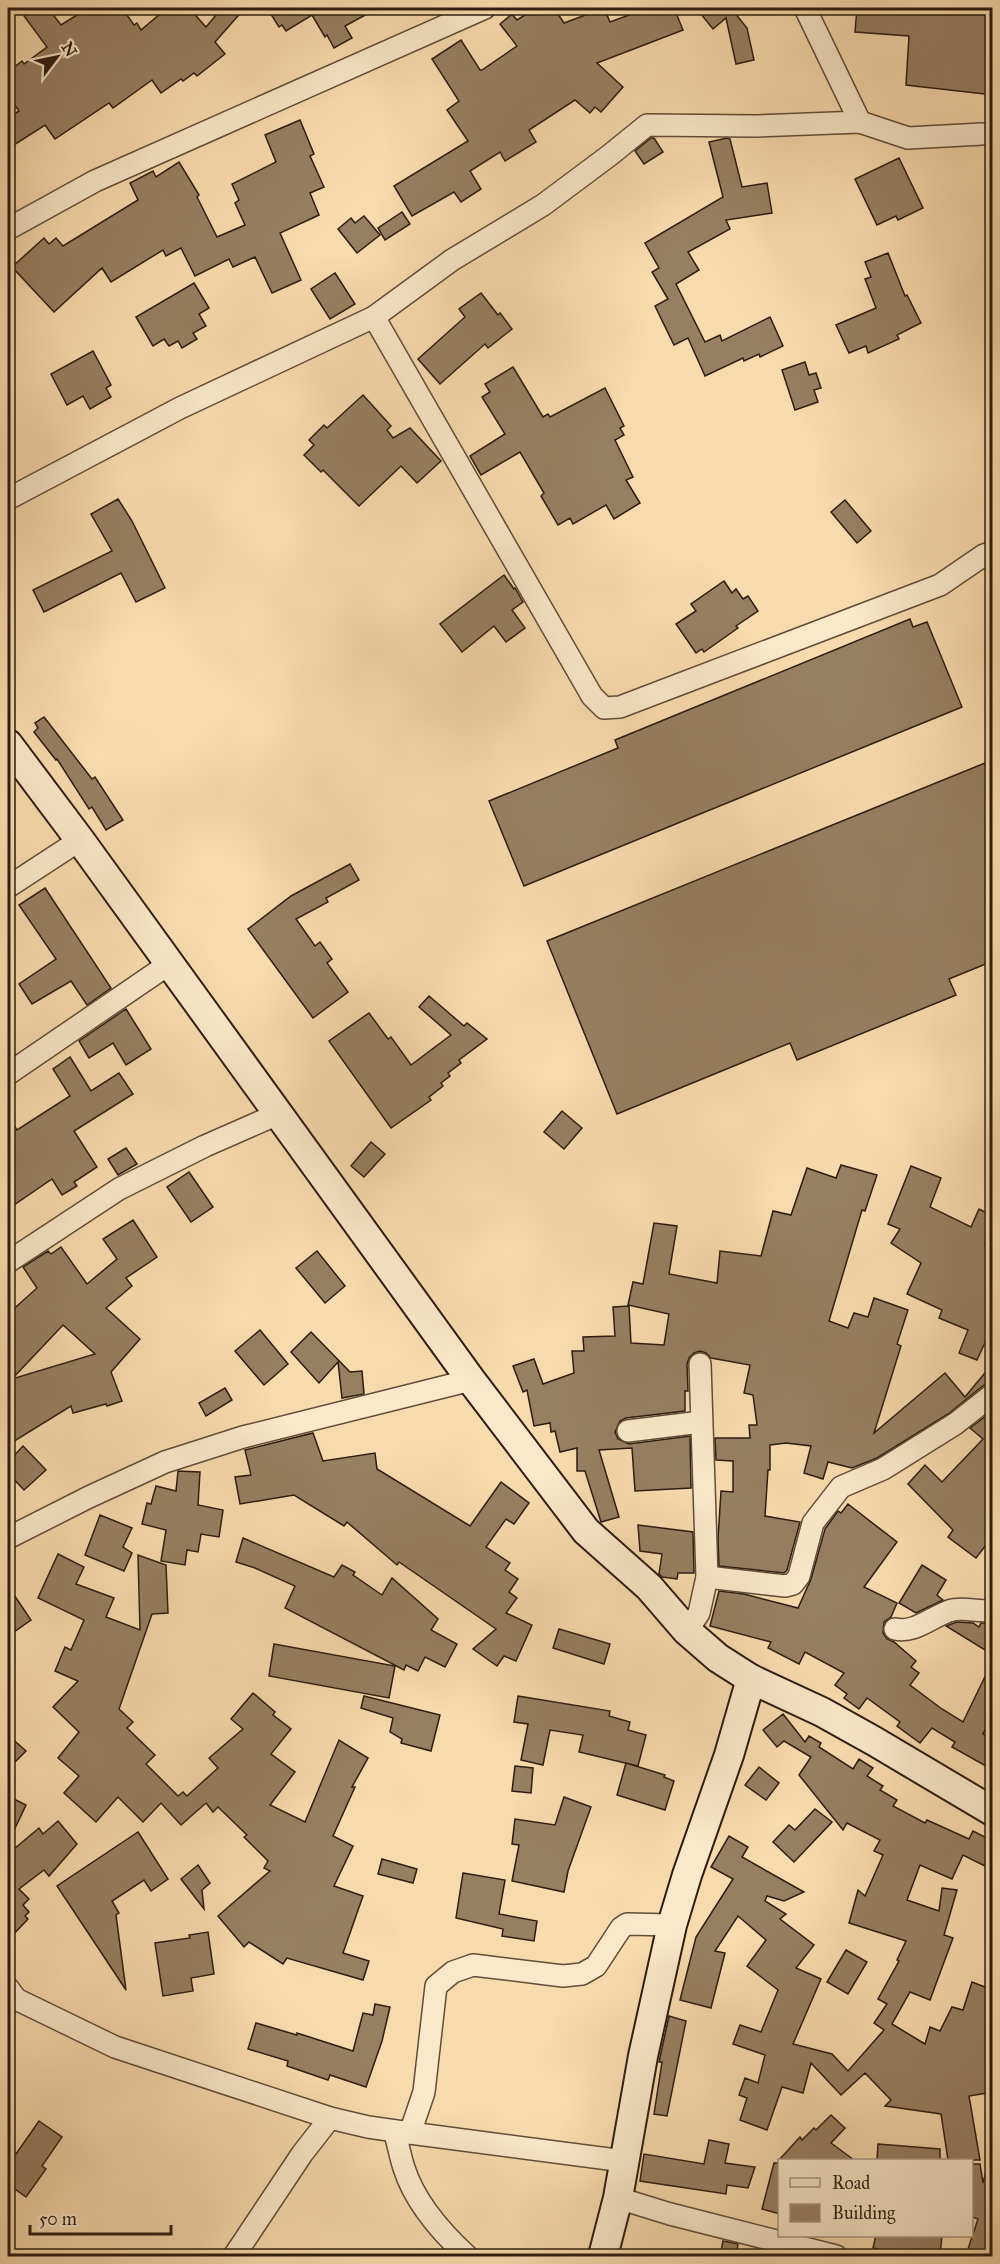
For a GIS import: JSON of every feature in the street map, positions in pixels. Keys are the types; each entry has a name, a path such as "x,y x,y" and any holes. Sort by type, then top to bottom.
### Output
{"main road":[{"path":"8,744 471,1380 586,1531 649,1587 687,1631 718,1658 751,1679 822,1712 993,1811"},
{"path":"603,2256 618,2198 642,2056 672,1924 729,1755 751,1679"}],"street":[{"path":"8,229 95,181 486,8"},
{"path":"806,8 860,122"},
{"path":"8,499 180,408 374,317 452,260 543,205 647,125 756,126 860,122 908,138 981,134"},
{"path":"374,317 592,696 604,708 620,707 940,585 984,555 993,552"},
{"path":"8,887 80,840"},
{"path":"8,1074 169,964"},
{"path":"8,1262 119,1189 205,1146 278,1114"},
{"path":"687,1631 699,1613 707,1577 700,1364"},
{"path":"8,1538 165,1462 243,1437 471,1380"},
{"path":"707,1577 785,1586 793,1584 799,1576 813,1523 841,1487 883,1469 955,1424 993,1395"},
{"path":"628,1431 701,1422"},
{"path":"895,1629 907,1631 957,1609 993,1610"},
{"path":"467,2256 445,2236 424,2208 405,2170 402,2132 424,2092 436,1986 453,1972 473,1965 563,1976 582,1974 596,1966 621,1928 627,1924 672,1924"},
{"path":"10,1998 115,2047 330,2118 402,2132 624,2161"},
{"path":"234,2256 302,2154 330,2118"},
{"path":"618,2198 670,2214 836,2256"}],"building":[{"path":"35,8 48,8 61,25 88,8 122,8 134,25 137,23 141,30 167,8 189,8 206,27 222,8 245,8 215,42 225,54 197,76 194,73 183,81 181,79 161,93 152,80 113,108 109,103 55,139 45,125 14,145 8,135 8,118 19,111 8,95 8,72 22,61 24,64 47,47 24,16"},
{"path":"267,8 378,8 345,26 352,38 334,48 312,15 286,31 282,25 279,27"},
{"path":"536,8 554,8 564,23 604,8 610,22 648,8 674,8 683,30 597,63 623,87 601,112 595,107 590,113 575,100 529,130 536,142 505,161 500,152 470,171 481,189 461,202 454,192 412,216 394,186 468,141 447,110 459,101 432,59 461,40 482,70 517,46 500,24 512,14 517,20"},
{"path":"696,8 740,8 734,12 747,28 754,60 736,64 726,18 713,29"},
{"path":"857,8 993,8 993,95 906,85 909,36 855,32"},
{"path":"300,120 314,154 310,156 324,187 310,193 319,215 280,233 301,280 272,293 255,257 233,267 229,259 195,276 181,248 166,256 163,250 111,282 102,268 54,312 12,267 44,238 49,244 56,238 63,246 138,200 130,183 153,171 156,177 179,162 199,195 197,197 217,237 245,225 235,203 239,200 232,184 276,162 265,135"},
{"path":"654,138 663,152 644,164 635,151"},
{"path":"730,139 742,187 767,183 772,213 726,220 730,229 688,252 699,270 676,284 705,342 720,335 722,341 770,317 783,346 760,357 759,354 744,361 743,358 705,376 688,338 674,345 655,306 668,299 652,272 659,268 645,243 723,197 709,142"},
{"path":"899,158 923,208 898,220 896,216 877,225 855,179"},
{"path":"402,212 410,224 385,240 378,228"},
{"path":"364,216 380,235 357,253 338,229 351,218 355,223"},
{"path":"888,253 905,296 907,295 921,323 897,335 899,339 868,353 866,346 849,353 836,325 876,308 865,279 871,277 865,262"},
{"path":"335,273 355,304 330,319 311,289"},
{"path":"194,283 209,308 199,314 206,326 193,333 197,339 182,348 178,341 169,346 164,339 153,346 136,317"},
{"path":"481,293 512,329 488,348 485,344 440,384 418,359 465,317 459,309"},
{"path":"93,351 111,385 106,388 111,397 90,409 83,396 67,405 51,374"},
{"path":"805,362 809,375 816,373 821,388 814,390 818,402 795,410 782,370"},
{"path":"513,367 543,417 548,414 550,417 605,388 624,426 620,428 624,435 615,440 633,477 626,480 640,503 614,519 606,505 573,524 570,518 558,525 541,496 544,493 520,452 481,475 470,456 505,434 482,397 490,392 485,384"},
{"path":"363,395 391,426 387,430 393,438 410,428 441,461 417,483 401,466 359,506 323,470 321,472 304,455 314,445 309,440 324,425 327,428"},
{"path":"118,499 132,521 165,588 136,602 121,573 44,612 33,590 112,551 91,514"},
{"path":"845,500 871,531 857,543 831,512"},
{"path":"504,575 523,602 512,610 525,628 506,642 494,626 462,652 440,624"},
{"path":"724,581 732,593 736,589 743,599 748,596 758,611 704,652 702,649 696,653 676,624 696,611 691,604"},
{"path":"910,619 913,627 927,622 962,707 524,886 489,801 618,748 615,740"},
{"path":"44,717 92,779 95,777 123,820 106,830 92,807 89,809 57,759 34,732 38,728 35,723"},
{"path":"985,763 993,782 993,961 949,979 956,995 797,1060 790,1043 617,1114 547,941"},
{"path":"350,864 359,880 326,898 328,902 296,919 315,946 320,942 332,959 327,963 348,992 313,1018 248,929 291,896"},
{"path":"45,888 111,988 87,1005 71,981 32,1004 19,984 56,959 19,905"},
{"path":"429,996 464,1026 467,1023 487,1039 459,1060 461,1063 448,1073 450,1076 441,1083 443,1086 429,1097 431,1100 391,1128 329,1041 369,1013 388,1039 391,1037 411,1065 451,1035 419,1007"},
{"path":"126,1009 151,1049 126,1065 113,1043 89,1058 79,1041"},
{"path":"70,1057 91,1091 119,1073 133,1094 74,1131 97,1167 74,1182 77,1186 62,1195 52,1179 8,1209 8,1116 17,1130 70,1096 53,1069"},
{"path":"562,1111 582,1128 564,1149 544,1132"},
{"path":"371,1142 385,1154 364,1177 351,1166"},
{"path":"126,1148 137,1164 118,1175 108,1159"},
{"path":"841,1165 877,1175 865,1211 862,1210 829,1321 848,1328 854,1313 868,1317 874,1298 908,1310 897,1344 901,1346 874,1433 945,1373 965,1397 993,1363 993,1383 984,1385 948,1414 877,1458 852,1468 828,1462 823,1479 804,1473 811,1446 786,1443 770,1445 765,1516 800,1522 787,1570 784,1573 719,1566 721,1491 733,1492 733,1461 716,1460 715,1438 750,1438 749,1425 757,1425 753,1395 744,1393 750,1365 711,1358 700,1351 694,1353 687,1364 688,1391 685,1391 685,1411 626,1418 620,1421 615,1432 618,1439 629,1444 690,1436 691,1488 635,1491 632,1448 599,1450 619,1517 601,1522 585,1471 577,1471 577,1448 560,1452 555,1431 551,1432 550,1423 534,1426 527,1390 523,1392 513,1366 534,1359 543,1384 574,1373 572,1351 584,1351 583,1337 615,1336 613,1307 629,1306 631,1343 664,1345 669,1314 628,1305 633,1282 643,1284 654,1223 677,1226 669,1274 717,1283 720,1251 761,1256 773,1211 791,1215 807,1168 836,1178"},
{"path":"911,1166 941,1178 930,1207 971,1227 979,1209 993,1216 993,1228 985,1244 993,1247 993,1325 977,1360 959,1353 968,1330 939,1318 942,1310 907,1294 921,1263 891,1243 900,1229 888,1224"},
{"path":"189,1172 213,1207 191,1222 167,1187"},
{"path":"133,1220 157,1257 126,1278 132,1286 106,1308 140,1339 111,1372 122,1401 73,1413 71,1406 8,1445 8,1415 14,1411 8,1400 8,1314 37,1288 23,1267 48,1251 51,1254 61,1247 87,1284 117,1259 103,1239","holes":["63,1325 95,1354 12,1379"]},
{"path":"317,1251 345,1286 325,1303 296,1268"},
{"path":"260,1330 288,1364 264,1385 235,1351"},
{"path":"311,1332 350,1372 362,1371 364,1394 342,1398 338,1362 319,1383 291,1352"},
{"path":"225,1388 232,1400 206,1416 199,1403"},
{"path":"993,1411 993,1536 976,1558 948,1537 953,1530 908,1484 925,1465 942,1482 983,1439 970,1428"},
{"path":"313,1433 323,1461 375,1453 377,1469 470,1526 501,1482 529,1503 514,1524 506,1519 486,1547 510,1563 505,1570 518,1579 509,1592 517,1598 506,1613 532,1625 516,1661 504,1656 497,1666 473,1649 496,1629 399,1562 397,1565 347,1522 344,1526 294,1495 240,1504 235,1477 251,1475 245,1450"},
{"path":"23,1446 46,1470 24,1490 8,1473 8,1462"},
{"path":"178,1471 200,1472 198,1505 223,1510 219,1537 201,1534 198,1552 187,1550 185,1565 161,1561 166,1530 142,1524 147,1503 151,1504 156,1486 176,1491"},
{"path":"848,1504 897,1542 864,1587 897,1603 891,1617 884,1622 883,1633 887,1639 894,1642 916,1661 911,1667 919,1673 910,1685 963,1722 993,1660 993,1714 983,1734 993,1740 993,1770 952,1747 955,1742 932,1728 920,1743 897,1726 900,1722 867,1698 859,1709 844,1698 847,1694 835,1685 844,1673 805,1652 799,1664 768,1648 771,1642 710,1626 719,1591 744,1594 798,1608 811,1579 825,1529 838,1511 841,1513"},
{"path":"100,1515 132,1528 123,1547 132,1553 124,1571 85,1555"},
{"path":"638,1525 693,1532 694,1573 678,1573 677,1579 662,1577 659,1574 662,1554 640,1551"},
{"path":"243,1538 334,1577 342,1565 355,1572 353,1575 382,1595 392,1578 438,1619 431,1630 457,1644 445,1667 425,1657 418,1671 406,1665 404,1670 285,1608 295,1586 236,1562"},
{"path":"58,1554 84,1567 76,1584 114,1598 106,1617 140,1630 138,1555 166,1565 168,1613 152,1614 119,1709 133,1722 127,1728 155,1755 146,1764 178,1796 183,1792 187,1796 218,1768 209,1758 243,1729 231,1719 253,1693 275,1712 273,1715 291,1729 271,1754 295,1772 270,1805 305,1822 339,1740 368,1758 352,1787 355,1787 333,1836 353,1846 334,1886 363,1896 343,1953 369,1961 363,1980 287,1958 283,1964 249,1942 244,1947 218,1916 270,1871 264,1868 268,1861 244,1837 247,1835 218,1807 213,1812 206,1803 181,1825 161,1803 143,1822 118,1797 96,1822 64,1793 79,1776 58,1758 79,1732 53,1707 78,1681 55,1671 65,1647 71,1650 84,1620 38,1598"},
{"path":"922,1565 946,1580 937,1595 943,1600 916,1613 899,1603"},
{"path":"8,1586 31,1620 8,1636"},
{"path":"957,1622 973,1623 979,1627 981,1623 993,1623 993,1655 946,1626"},
{"path":"559,1629 610,1644 604,1664 553,1648"},
{"path":"274,1644 395,1666 389,1698 269,1676"},
{"path":"364,1696 440,1715 431,1751 401,1743 402,1739 390,1732 393,1718 361,1708"},
{"path":"518,1696 610,1711 609,1716 630,1722 628,1730 646,1735 638,1766 579,1752 583,1735 550,1730 543,1765 521,1760 528,1724 514,1722"},
{"path":"783,1714 805,1742 809,1736 821,1743 819,1747 853,1769 859,1759 873,1768 867,1776 883,1786 880,1790 897,1800 893,1806 925,1823 927,1820 969,1839 973,1831 993,1841 993,1870 963,1855 952,1879 920,1865 907,1900 939,1911 942,1888 957,1890 944,1935 953,1938 930,2000 910,1992 892,2024 925,2044 930,2027 940,2031 952,2007 963,2010 972,1982 993,1990 993,2011 990,2010 993,2092 969,2096 980,2160 948,2159 941,2114 885,2106 891,2100 865,2073 841,2095 811,2063 803,2093 782,2087 767,2130 740,2120 747,2098 739,2095 745,2078 758,2083 765,2055 733,2044 740,2025 761,2032 778,1990 747,1966 766,1940 738,1916 715,1951 725,1953 711,2008 680,2000 696,1937 733,1879 711,1867 729,1836 748,1847 742,1857 804,1892 784,1901 767,1896 765,1901 786,1914 780,1919 814,1945 796,1968 821,1979 793,2044 832,2054 848,2071 884,2030 874,2023 887,2004 878,1999 899,1961 897,1960 906,1941 849,1923 858,1890 865,1896 883,1855 874,1851 880,1840 847,1823 843,1830 799,1775 811,1757 784,1741 777,1747 763,1730"},
{"path":"8,1735 26,1751 8,1769"},
{"path":"626,1763 665,1775 664,1777 674,1781 665,1810 617,1795"},
{"path":"515,1766 533,1768 531,1793 512,1791"},
{"path":"759,1767 779,1783 766,1800 745,1785"},
{"path":"8,1796 26,1805 8,1843"},
{"path":"564,1797 591,1807 568,1871 564,1892 512,1881 519,1845 512,1844 515,1819 555,1825"},
{"path":"815,1809 832,1822 794,1862 773,1842 789,1825 795,1830"},
{"path":"58,1821 77,1844 49,1876 44,1870 19,1889 29,1899 23,1905 29,1912 25,1916 28,1919 8,1940 8,1854 39,1828 43,1834"},
{"path":"138,1832 168,1879 151,1891 144,1880 112,1901 119,1913 116,1915 126,1990 57,1886"},
{"path":"382,1859 417,1869 413,1883 378,1874"},
{"path":"198,1865 210,1883 202,1890 204,1909 181,1879"},
{"path":"463,1873 505,1880 499,1914 537,1921 534,1941 502,1936 503,1929 456,1918"},
{"path":"208,1932 214,1974 191,1978 193,1991 163,1996 155,1943 190,1938 189,1935"},
{"path":"846,1950 867,1962 848,1994 827,1982"},
{"path":"375,2004 390,2007 382,2041 366,2087 330,2075 328,2080 287,2066 288,2061 248,2049 256,2023 353,2051 363,2013 373,2015"},
{"path":"669,2016 686,2021 667,2116 654,2114 662,2062 659,2062"},
{"path":"831,2115 845,2128 831,2143 853,2159 780,2159 800,2137 802,2140 814,2128 816,2130"},
{"path":"39,2121 62,2137 42,2166 46,2169 26,2197 8,2184 8,2146 16,2154"},
{"path":"709,2140 729,2144 725,2163 755,2167 748,2188 727,2185 726,2194 640,2181 644,2154 704,2164"},
{"path":"878,2144 940,2149 940,2159 877,2159"},
{"path":"774,2163 778,2163 778,2213 762,2209"},
{"path":"973,2164 980,2164 983,2183 987,2167 993,2168 993,2256 968,2249 978,2219 973,2217"},
{"path":"876,2237 942,2237 940,2256 907,2256 873,2248"},
{"path":"723,2241 738,2244 736,2256 720,2256"}]}
